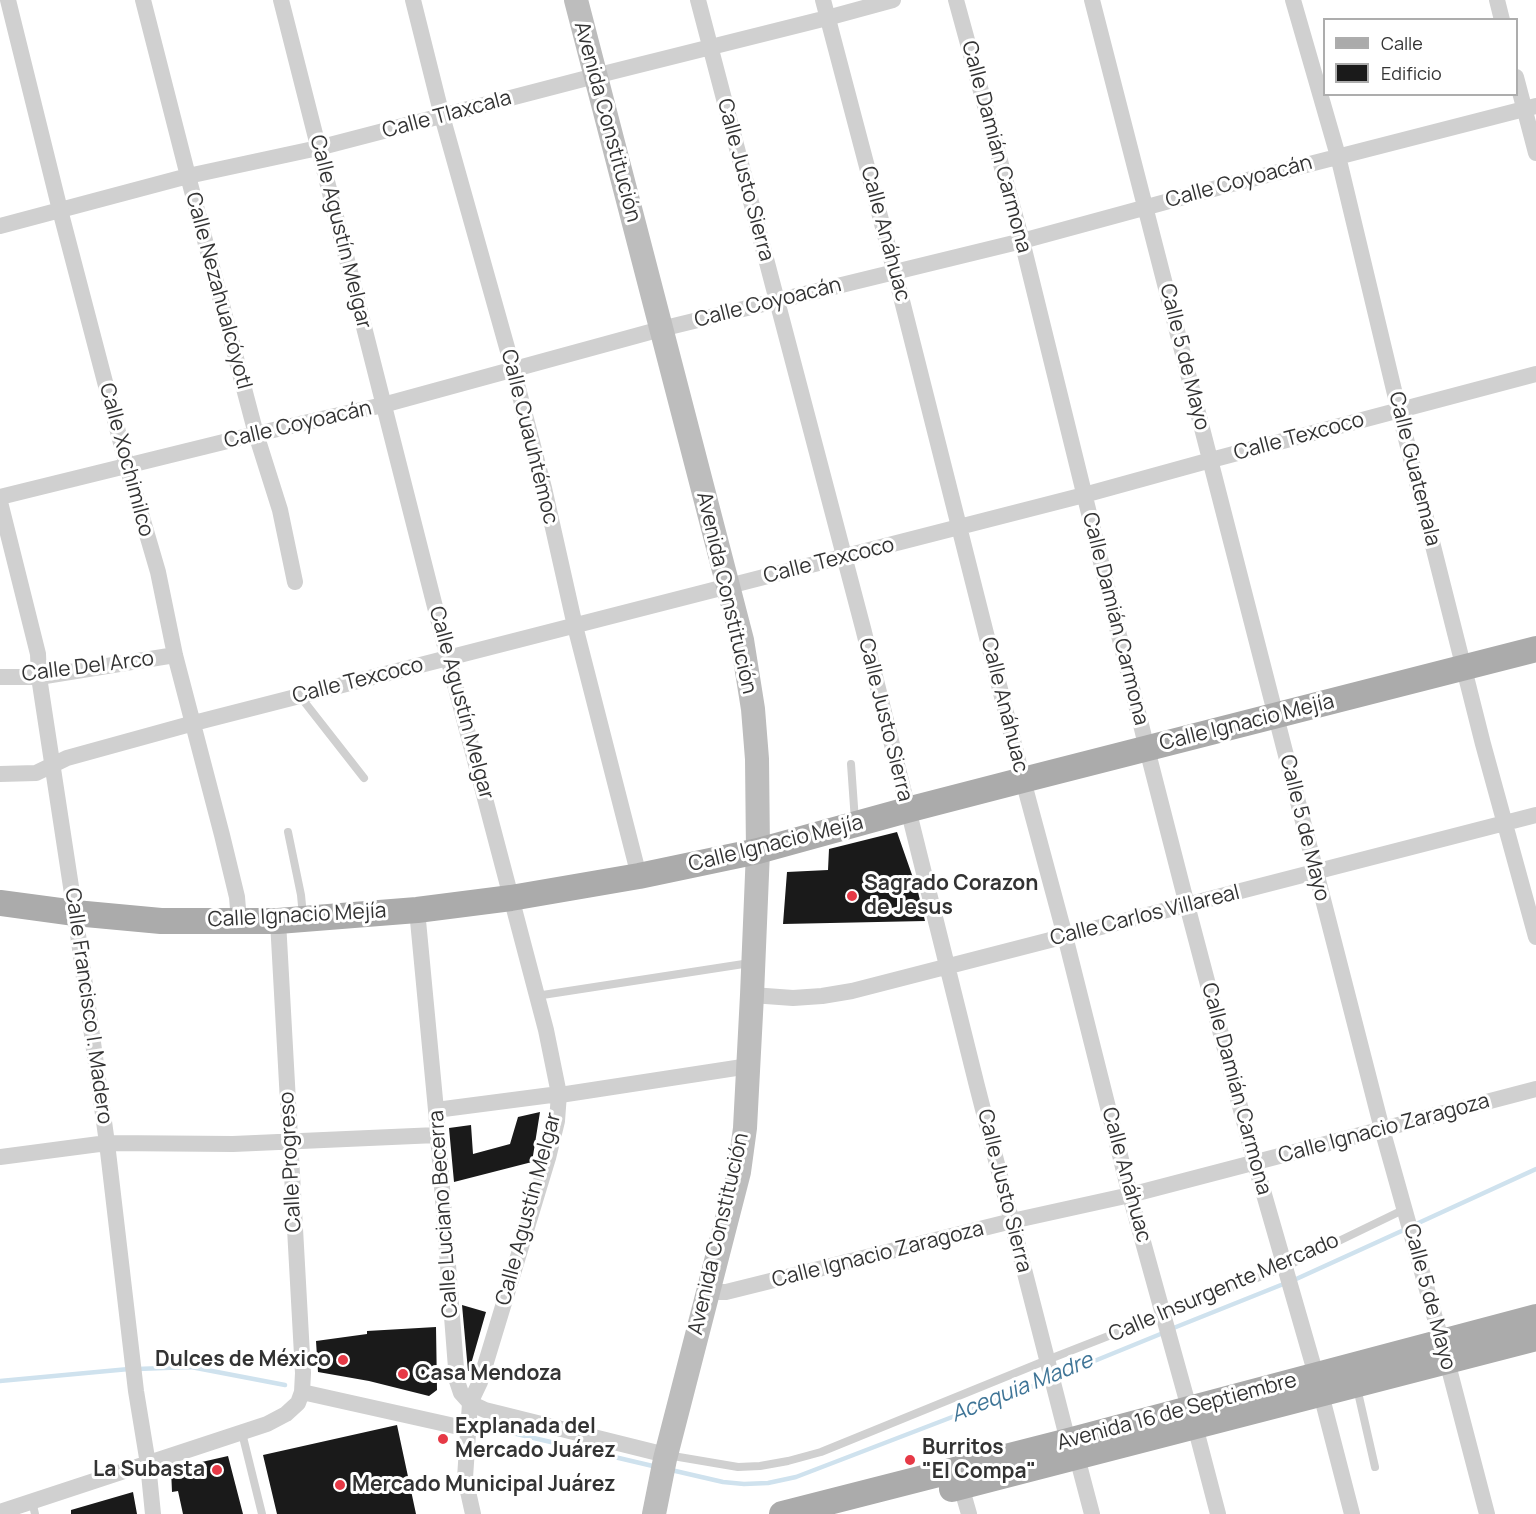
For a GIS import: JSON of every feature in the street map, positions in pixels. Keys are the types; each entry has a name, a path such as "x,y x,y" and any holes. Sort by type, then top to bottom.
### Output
{"main road":[{"name":"Calle Ignacio Mejía","path":"0,903 75,914 161,921 278,921 417,910 511,898 639,876 758,851 1023,780 1536,650"},
{"name":"Avenida 16 de Septiembre","path":"1319,1384 1356,1385 1536,1317"},
{"name":"Avenida 16 de Septiembre","path":"782,1514 1073,1449 1444,1351 1536,1338"},
{"name":"Avenida 16 de Septiembre","path":"852,1514 961,1486 1073,1449"}],"street":[{"name":"Calle Xochimilco","path":"8,0 127,466 158,572 175,656 237,897 239,921"},
{"name":"Calle Nezahualcóyotl","path":"143,0 256,434 280,510 295,582"},
{"name":"Calle Agustín Melgar","path":"281,0 448,658 546,1030 559,1094 557,1121 548,1158 480,1382 470,1403"},
{"name":"Calle Cuauhtémoc","path":"413,0 441,116 513,369 544,488 575,626 639,876"},
{"name":"Avenida Constitución","path":"576,0 742,640 753,709 757,759 758,851 754,962 745,1128 739,1172 707,1292 654,1514"},
{"name":"Calle Justo Sierra","path":"698,0 844,557 1047,1363 1092,1514"},
{"name":"Calle Anáhuac","path":"822,0 895,273 1130,1195 1218,1514"},
{"name":"Calle Tlaxcala","path":"0,226 188,176 318,148 893,0"},
{"name":"Calle Damián Carmona","path":"956,0 1022,241 1187,905 1255,1163 1319,1384 1352,1514"},
{"name":"Calle 5 de Mayo","path":"1092,0 1382,1129 1487,1514"},
{"name":"Calle Guatemala","path":"1293,0 1338,156 1399,411 1536,937"},
{"path":"1497,0 1502,18"},
{"path":"1518,80 1530,107 1536,153"},
{"name":"Calle Coyoacán","path":"0,497 383,405 661,329 1022,241 1530,107"},
{"name":"Calle Texcoco","path":"0,774 36,773 67,758 298,695 960,528 1536,374"},
{"name":"Calle Francisco I. Madero","path":"0,502 38,654 39,676 107,1143 153,1514"},
{"name":"Calle Del Arco","path":"0,677 39,676 175,656"},
{"name":"Calle Carlos Villareal","path":"752,995 793,998 852,991 1536,815"},
{"name":"Calle Luciano Becerra","path":"417,910 436,1110 457,1381 461,1393 470,1403"},
{"name":"Calle Progreso","path":"278,921 303,1373 300,1397"},
{"path":"436,1110 560,1095 749,1066"},
{"name":"Calle Ignacio Zaragoza","path":"707,1292 726,1292 1012,1221 1130,1195 1536,1089"},
{"path":"0,1157 107,1143 233,1144 437,1135"},
{"path":"0,1512 33,1508 148,1464 267,1424 286,1414 300,1397 468,1429"},
{"path":"474,1514 465,1479 470,1403 485,1410 666,1457"},
{"path":"961,1486 969,1514"}],"lane":[{"path":"298,695 364,778"},
{"path":"851,764 856,824"},
{"path":"288,832 301,895 303,919"},
{"path":"536,996 754,962"},
{"name":"Calle Insurgente Mercado","path":"666,1457 738,1467 788,1461 821,1452 1286,1270 1406,1212"},
{"path":"1356,1385 1375,1467"},
{"path":"242,1433 262,1514"}],"building":[{"name":"Sagrado Corazon de Jesus","path":"897,832 918,892 925,921 783,924 787,872 828,870 829,849"},
{"path":"540,1112 532,1162 454,1182 449,1128 471,1125 473,1154 510,1144 518,1117"},
{"path":"462,1305 486,1312 469,1371 468,1371"},
{"path":"436,1327 437,1390 429,1396 369,1381 318,1372 316,1341 367,1334 367,1331"},
{"name":"Mercado Municipal Juárez","path":"397,1425 416,1514 277,1514 263,1455"},
{"path":"228,1456 243,1514 183,1514 178,1491 172,1492 171,1469"},
{"path":"133,1492 137,1514 71,1514 71,1510"}],"waterway":[{"name":"Acequia Madre","path":"1414,1225 1536,1169"},
{"name":"Acequia Madre","path":"1294,1280 1406,1229"},
{"name":"Acequia Madre","path":"1171,1329 1286,1283"},
{"name":"Acequia Madre","path":"671,1470 723,1482 744,1484 768,1483 796,1477 1033,1386 1163,1333"},
{"path":"137,1369 191,1367 285,1385"},
{"path":"0,1381 129,1369"},
{"name":"Acequia Madre","path":"487,1427 657,1467"}],"place":[{"name":"Sagrado Corazon de Jesus","path":"852,896"},
{"name":"Dulces de México","path":"343,1360"},
{"name":"Casa Mendoza","path":"403,1374"},
{"name":"Explanada del Mercado Juárez","path":"443,1439"},
{"name":"Burritos \"El Compa\"","path":"910,1460"},
{"name":"La Subasta","path":"217,1470"},
{"name":"Mercado Municipal Juárez","path":"340,1485"}]}
